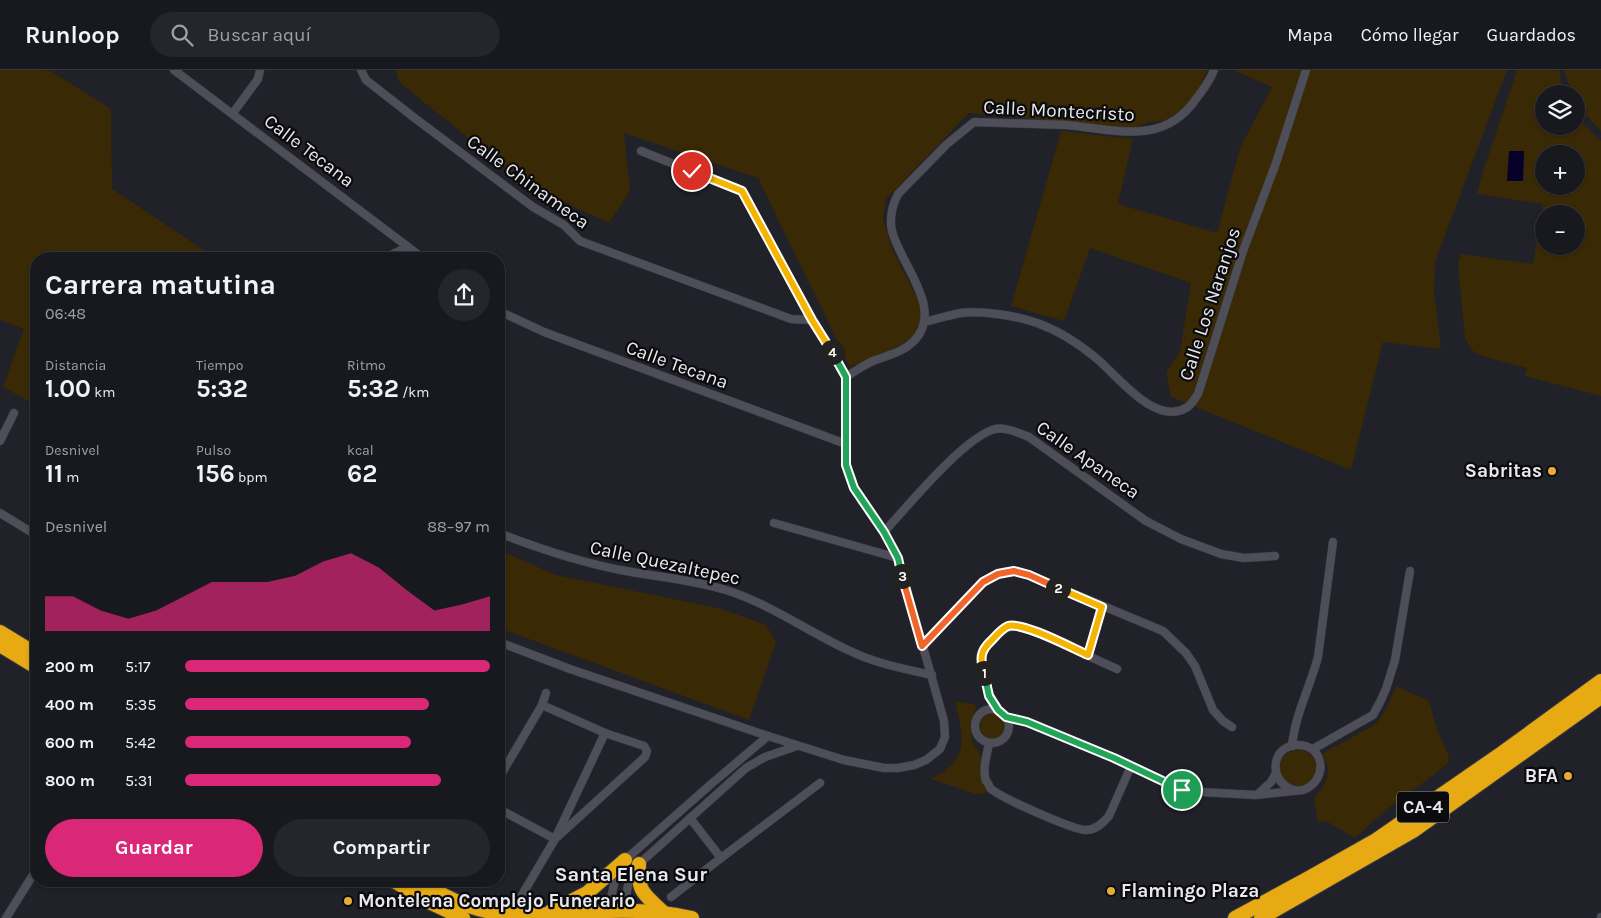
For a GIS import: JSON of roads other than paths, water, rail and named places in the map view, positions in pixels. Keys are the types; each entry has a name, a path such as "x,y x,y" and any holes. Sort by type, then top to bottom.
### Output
{"highway":[{"path":"0,632 30,650"},
{"path":"0,645 30,663"},
{"name":"CA-4","path":"1235,918 1376,840 1502,753 1601,681"},
{"name":"CA-4","path":"1261,918 1413,831 1601,697"},
{"path":"542,915 587,893 632,862 640,888 665,914"},
{"path":"404,887 446,911 463,918"},
{"path":"432,887 470,907 506,915 624,911 692,918"}],"street":[{"name":"Calle Tecana","path":"174,70 415,252"},
{"path":"233,113 258,79 260,70"},
{"name":"Calle Chinameca","path":"361,70 366,80 416,120 533,207 564,225 580,241 792,319 812,320"},
{"name":"Calle Montecristo","path":"924,322 924,304 892,231 892,210 898,194 947,144 974,122 1067,126 1137,133 1156,129 1173,122 1188,111 1207,85 1214,70"},
{"name":"Calle Los Naranjos","path":"924,322 963,313 1013,316 1038,323 1095,357 1134,394 1153,408 1173,412 1188,408 1198,394 1243,252 1276,163 1306,70"},
{"path":"505,644 797,746 844,760 884,768 914,765 926,760 940,749 945,737 944,721 932,675 922,646 898,558 884,532 854,488 846,465 846,377 812,320 742,191 641,151"},
{"path":"397,252 408,247"},
{"name":"Calle Tecana","path":"505,314 553,335 846,444"},
{"path":"846,377 873,361 901,352 919,336 924,322"},
{"path":"0,441 14,413"},
{"name":"Calle Apaneca","path":"884,532 936,474 982,435 996,429 1014,431 1029,437 1146,521 1181,539 1221,554 1244,558 1275,556"},
{"path":"0,513 30,531"},
{"path":"774,523 898,558"},
{"name":"Calle Quezaltepec","path":"505,535 566,558 725,589 754,600 849,651 902,668 932,675"},
{"path":"1292,746 1293,729 1314,674 1318,657 1333,542"},
{"path":"922,646 983,582 998,574 1014,571 1029,575 1163,631 1186,653 1195,666 1213,710 1223,721 1232,726"},
{"path":"1314,752 1327,742 1373,715 1386,689 1395,660 1410,571"},
{"path":"1088,655 1102,607"},
{"path":"1006,736 1010,726 1006,717 998,710 989,696 981,662 981,654 985,647 1001,630 1008,626 1025,627 1116,669"},
{"path":"505,768 542,705 546,693"},
{"path":"989,696 976,721 976,731 982,740 990,743 997,742 1015,726 1027,722"},
{"path":"542,705 606,733 644,746 647,749 646,755 555,839"},
{"path":"978,716 987,710 998,710"},
{"path":"1006,717 1027,722 1182,790 1256,795 1294,790 1308,788 1318,780 1321,766 1314,752 1301,745 1292,746 1284,750 1278,756 1276,765 1276,773 1283,784 1294,790"},
{"path":"1293,729 1301,745"},
{"path":"522,895 555,839 606,733"},
{"path":"608,911 616,876 710,785 768,736"},
{"path":"990,743 984,774 990,788 1004,797 1086,830 1104,823 1131,766"},
{"path":"624,911 632,862 690,818 746,768 770,755 797,746"},
{"path":"1256,795 1263,791 1276,773"},
{"path":"671,898 820,783"},
{"path":"505,812 555,839"},
{"path":"690,818 721,858"},
{"path":"6,918 30,880"}],"place":[{"name":"Sabritas","path":"1552,471"},
{"name":"BFA","path":"1568,776"},
{"name":"Flamingo Plaza","path":"1111,891"},
{"name":"Montelena Complejo Funerario","path":"348,901"}],"district":[{"name":"Santa Elena Sur","path":"631,874"}]}
